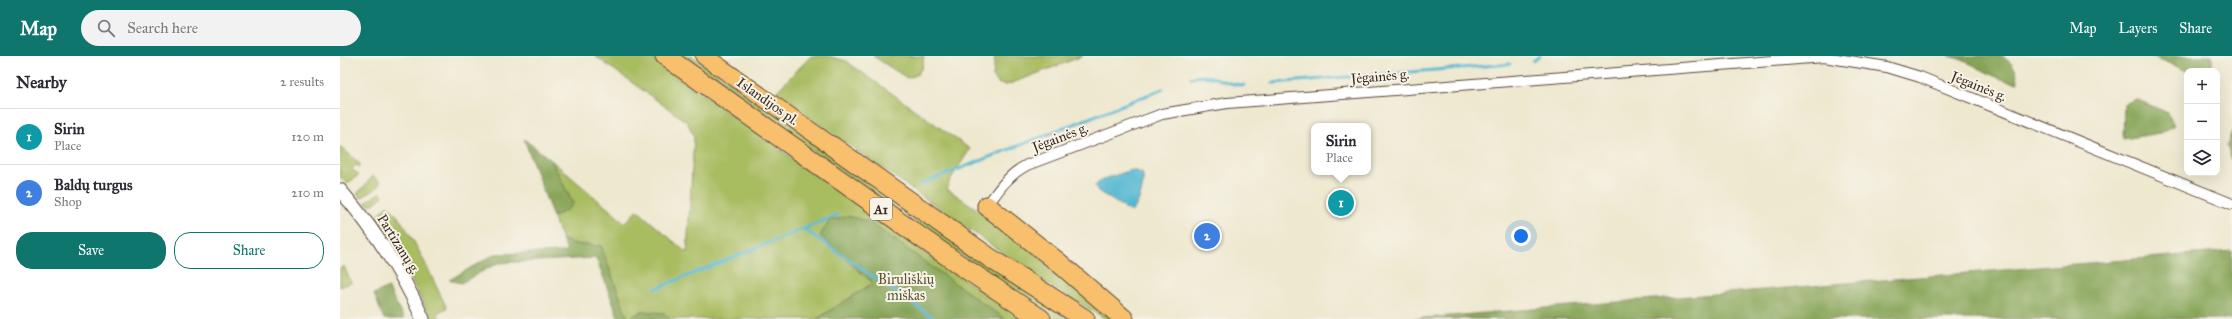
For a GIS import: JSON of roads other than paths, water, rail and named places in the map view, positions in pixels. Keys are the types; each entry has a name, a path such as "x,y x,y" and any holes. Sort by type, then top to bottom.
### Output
{"highway":[{"name":"Islandijos pl.","path":"665,56 960,265 1041,319"},
{"name":"Islandijos pl.","path":"704,56 832,146"},
{"path":"712,56 749,88"},
{"name":"A1","path":"832,146 990,258 1085,319"},
{"path":"987,206 1052,257 1124,319"}],"street":[{"name":"Jėgainės g.","path":"987,206 1004,181 1014,172 1027,165 1136,123 1185,109 1227,103 1824,57 1887,67 1920,77 2232,204"},
{"name":"Partizanų g.","path":"340,190 367,223 400,273 423,319"}],"water":[{"path":"1132,170 1142,173 1143,182 1139,200 1134,210 1131,212 1098,191 1095,186 1101,180"}],"waterway":[{"path":"1533,61 1540,56"},
{"path":"1272,83 1510,64"},
{"path":"1191,78 1206,76 1229,83 1244,85"},
{"path":"921,184 1163,89"},
{"path":"655,289 838,215"},
{"path":"804,229 935,319"}],"place":[{"name":"Sirin","path":"1341,203"},
{"name":"Baldų turgus","path":"1207,236"}],"park label":[{"name":"Biruliškių miškas","path":"906,288"}]}
